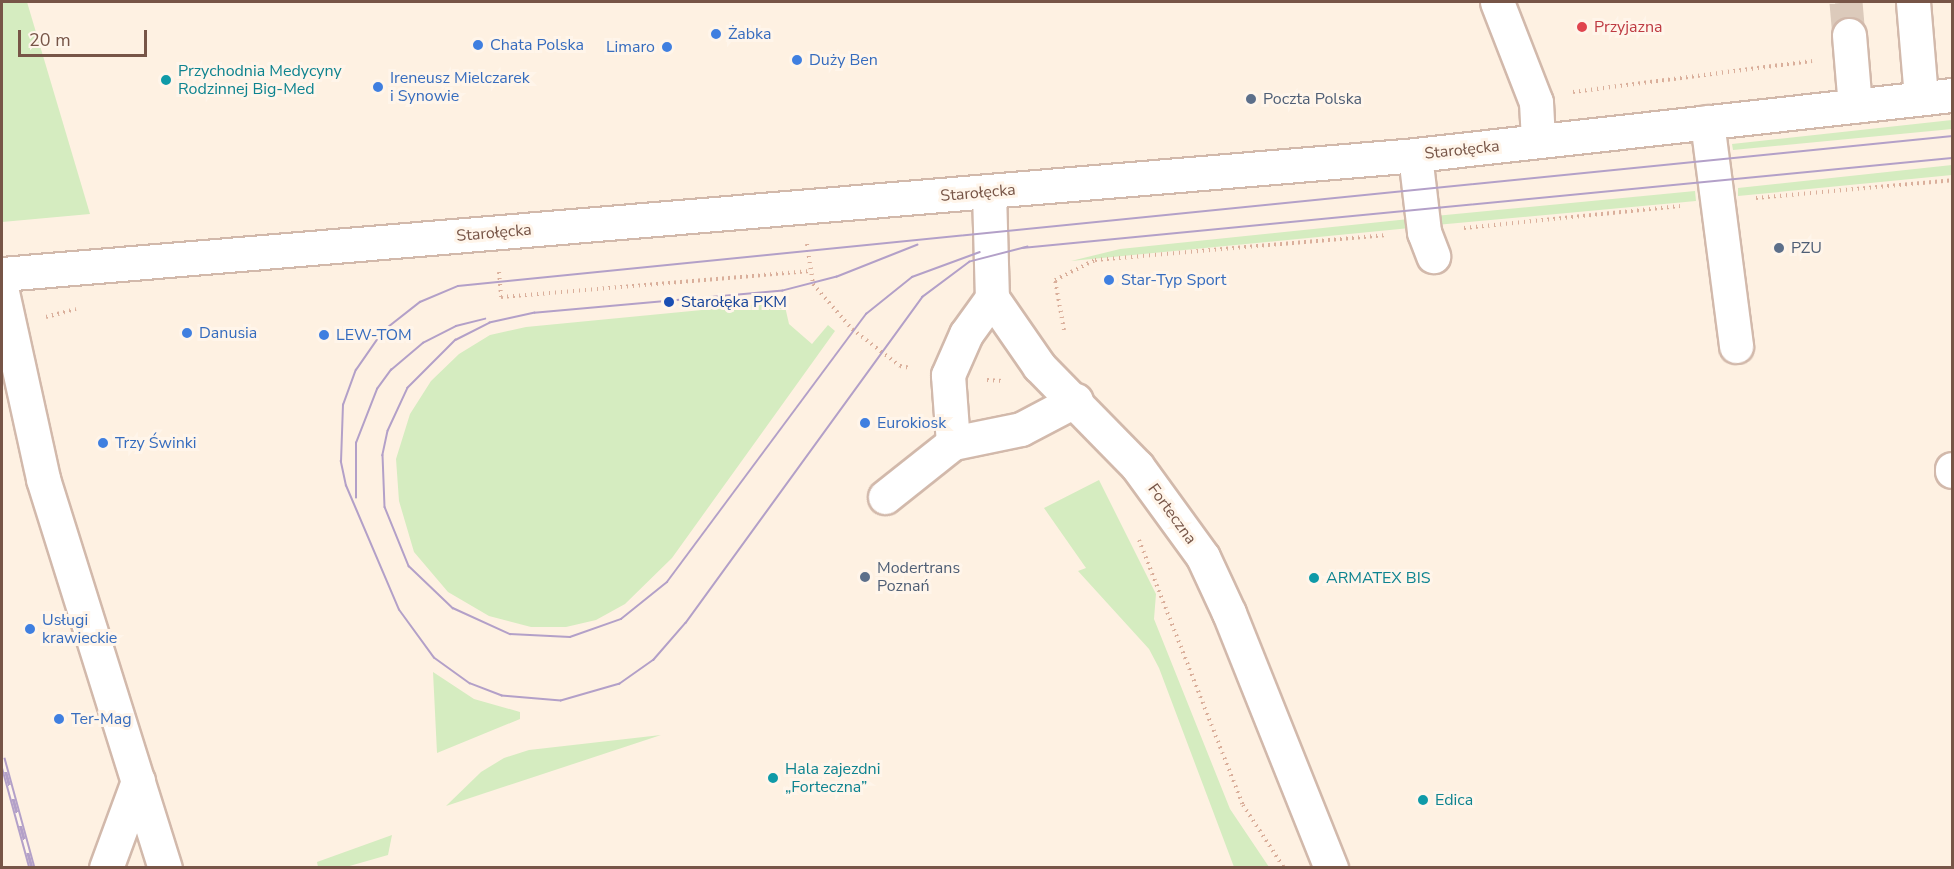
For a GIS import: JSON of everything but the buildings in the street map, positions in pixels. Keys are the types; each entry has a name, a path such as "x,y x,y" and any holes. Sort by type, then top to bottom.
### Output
{"street":[{"path":"1497,2 1536,102 1538,141"},
{"path":"1913,2 1937,96"},
{"path":"1850,46 1855,106"},
{"name":"Starołęcka","path":"2,274 1415,155 1937,96"},
{"path":"1707,122 1736,346"},
{"path":"1415,155 1428,244"},
{"path":"953,443 948,375 966,334 992,298 989,192"},
{"path":"2,292 43,479 165,867"},
{"name":"Forteczna","path":"992,298 1039,366 1076,400 1137,466 1203,557 1229,613 1331,867"},
{"path":"885,497 953,443 994,438 1037,421 1076,400"},
{"path":"106,867 138,781"}],"path":[{"path":"1536,102 1597,86 1850,46"},
{"path":"803,208 813,285 852,329 900,366 1000,382 1039,366 1070,348 1055,280 1095,260 1428,244 1718,202 1953,180"},
{"path":"498,263 501,297 810,270"},
{"path":"1000,382 1037,421"},
{"path":"1138,537 1243,805 1284,867"}],"green space":[{"path":"2,2 27,2 90,214 2,222"},
{"path":"1952,120 1952,129 1733,150 1732,144"},
{"path":"1952,165 1952,175 1738,196 1738,188"},
{"path":"1695,191 1696,201 1436,225 1435,216"},
{"path":"1409,219 1410,228 1071,261 1120,249"},
{"path":"784,302 789,324 812,344 828,325 835,331 672,558 625,604 596,620 566,627 531,627 489,616 448,592 414,552 399,501 396,459 410,414 431,381 459,354 490,335 526,327"},
{"path":"1099,480 1156,594 1154,619 1230,809 1269,867 1234,867 1159,668 1149,649 1078,571 1086,568 1044,508"},
{"path":"433,672 474,699 520,712 520,719 437,753"},
{"path":"661,735 446,806 481,772 504,758 529,750"},
{"path":"392,835 388,855 346,867 318,867 317,862"}],"tunnel":[{"path":"1846,2 1849,35"}],"tram line":[{"path":"1028,247 970,262 923,297 686,623 654,660 620,684 561,701 502,696 470,684 434,658 399,610 346,486 341,462 343,405 356,370 383,331 420,302 458,286 1952,136"},
{"path":"1022,248 1952,158"},
{"path":"918,245 837,277 783,291 535,313 490,323 456,340 408,388 388,431 383,455 385,507 409,566 453,608 510,634 570,637 621,619 667,582 866,314 912,277 980,252"},
{"path":"356,498 356,443 377,389 391,370 423,343 456,326 485,319"}],"railway":[{"path":"2,758 32,868"}],"place":[{"name":"Przyjazna","path":"1582,27"},
{"name":"Żabka","path":"716,34"},
{"name":"Chata Polska","path":"478,45"},
{"name":"Limaro","path":"667,47"},
{"name":"Duży Ben","path":"797,60"},
{"name":"Przychodnia Medycyny Rodzinnej Big-Med","path":"166,80"},
{"name":"Ireneusz Mielczarek i Synowie","path":"378,87"},
{"name":"Poczta Polska","path":"1251,99"},
{"name":"PZU","path":"1779,248"},
{"name":"Star-Typ Sport","path":"1109,280"},
{"name":"Starołęka PKM","path":"669,302"},
{"name":"Danusia","path":"187,333"},
{"name":"LEW-TOM","path":"324,335"},
{"name":"Eurokiosk","path":"865,423"},
{"name":"Trzy Świnki","path":"103,443"},
{"name":"Modertrans Poznań","path":"865,577"},
{"name":"ARMATEX BIS","path":"1314,578"},
{"name":"Usługi krawieckie","path":"30,629"},
{"name":"Ter-Mag","path":"59,719"},
{"name":"Hala zajezdni „Forteczna”","path":"773,778"},
{"name":"Edica","path":"1423,800"}]}
